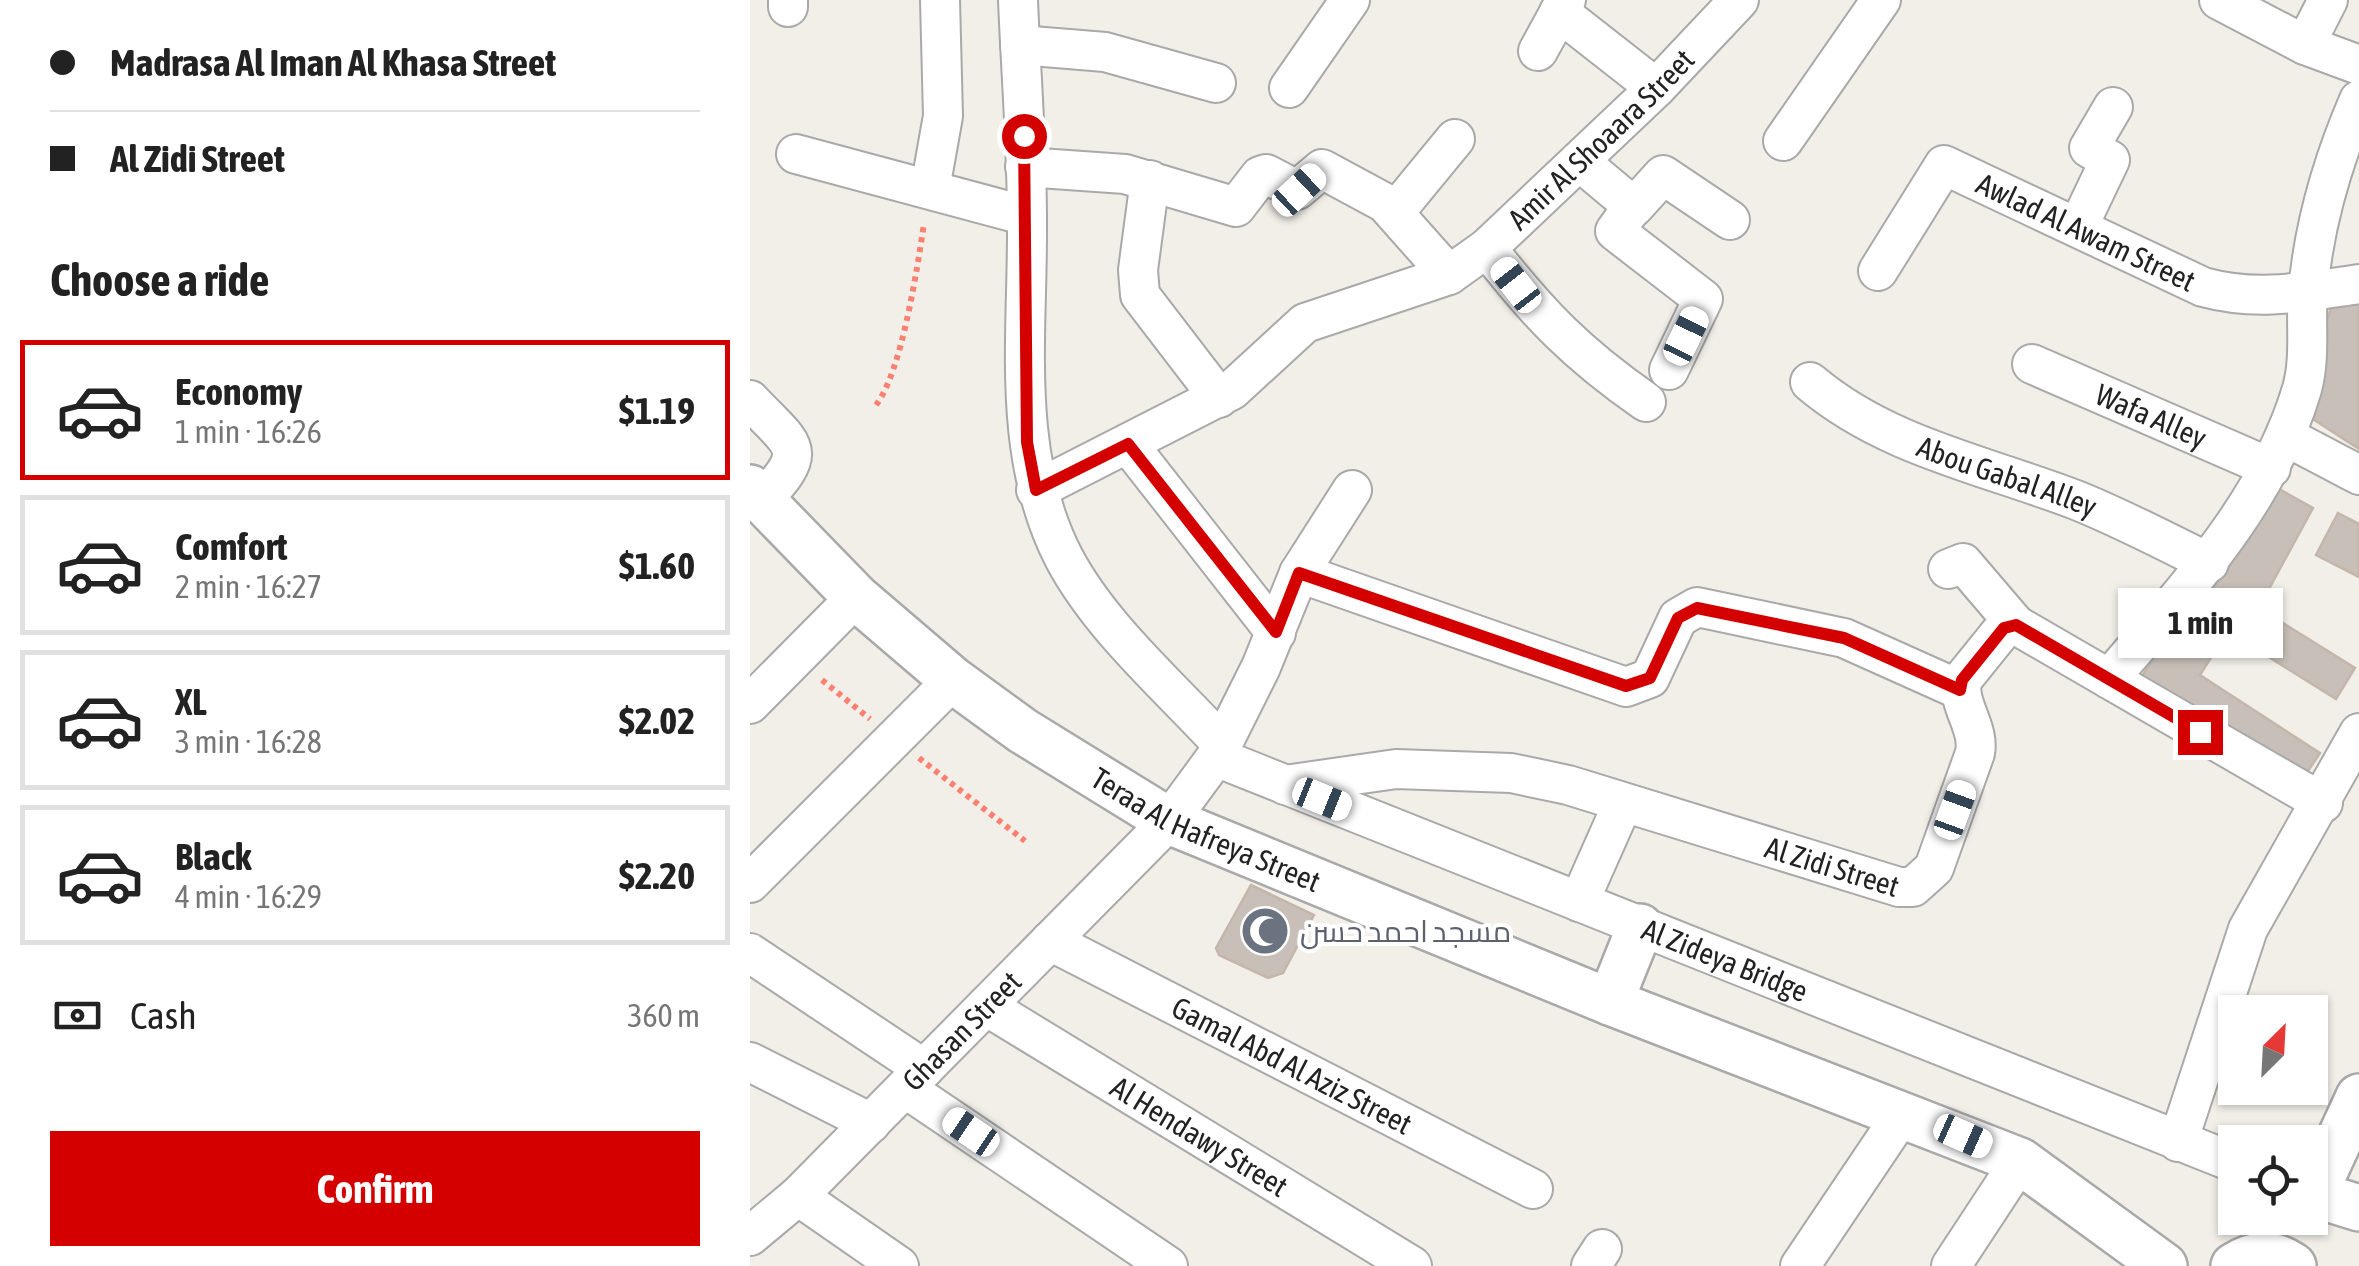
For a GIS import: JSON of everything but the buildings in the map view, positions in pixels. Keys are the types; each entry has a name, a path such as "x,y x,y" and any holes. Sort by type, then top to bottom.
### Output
{"street":[{"path":"930,190 944,103 940,0"},
{"path":"1018,0 1027,216 1027,442 1036,490 1052,532 1082,588 1219,750"},
{"path":"1289,88 1350,0"},
{"name":"Amir Al Shoaara Street","path":"1036,490 1220,398 1305,322 1428,286 1449,275 1486,248 1656,88 1739,0"},
{"path":"1784,141 1880,0"},
{"path":"2218,0 2306,45 2359,66"},
{"path":"2306,45 2328,0"},
{"path":"1538,51 1562,6 1656,88"},
{"path":"1020,44 1105,52 1216,83"},
{"path":"2109,679 2208,563 2278,452 2303,386 2309,342 2308,292 2322,204 2359,100"},
{"path":"2078,227 2110,160 2089,148 2114,107"},
{"path":"1395,212 1455,139"},
{"path":"796,154 1027,216"},
{"path":"1579,160 1633,206"},
{"name":"Awlad Al Awam Street","path":"1878,271 1944,165 2203,287 2255,297 2359,284"},
{"path":"1025,167 1150,180 1236,207 1260,176 1266,174 1297,190 1322,169 1373,195 1395,212 1449,275"},
{"path":"1669,370 1703,299 1615,232 1663,175 1730,220"},
{"path":"1150,180 1138,270 1140,295 1220,398"},
{"path":"1486,248 1552,329 1592,365 1646,402"},
{"name":"Wafa Alley","path":"2032,364 2278,452 2359,475"},
{"name":"Abou Gabal Alley","path":"1810,382 1874,427 2078,501 2208,563"},
{"path":"750,400 785,438 794,459 790,470 756,494"},
{"path":"1128,444 1276,632"},
{"name":"Ghasan Street","path":"750,1236 777,1200 870,1123 1168,820 1219,750 1276,632 1299,573 1352,490"},
{"name":"Teraa Al Hafreya Street","path":"756,494 856,597 953,680 1023,731 1168,820 1610,1002 2020,1161 2164,1266"},
{"path":"1948,569 1962,563 2016,625 2322,803"},
{"path":"1299,573 1626,686 1650,678 1678,618 1697,608 1844,638 1960,690 1962,680 2004,628 2016,625"},
{"path":"750,704 856,597"},
{"path":"750,884 953,680"},
{"name":"Al Zidi Street","path":"1285,784 1396,769 1454,768 1511,773 1623,802 1898,888 1913,887 1934,868 1975,753 1976,738 1960,690"},
{"path":"2178,1142 2248,929 2359,733"},
{"name":"Al Zideya Bridge","path":"1219,750 1285,784 2218,1157"},
{"path":"1579,902 1623,802"},
{"path":"1610,1002 1640,927"},
{"name":"Gamal Abd Al Aziz Street","path":"1050,941 1533,1189"},
{"path":"750,953 1168,1266"},
{"name":"Al Hendawy Street","path":"986,1006 1412,1266"},
{"path":"750,1062 870,1123"},
{"path":"2328,1163 2359,1097"},
{"path":"1800,1266 1903,1113"},
{"path":"1952,1266 2020,1161"},
{"path":"777,1200 899,1266"},
{"path":"2328,1204 2359,1208"},
{"path":"2234,1266 2258,1256 2290,1264 2299,1235"}],"path":[{"path":"876,405 888,382 911,296 930,190"}],"place":[{"name":"مسجد احمد حسن","path":"1265,931"}],"route":[{"path":"1024,136 1027,442 1036,490 1128,444 1276,632 1299,573 1626,686 1640,686 1650,678 1678,618 1686,610 1697,608 1844,638 1960,690 1962,680 2004,628 2016,625 2200,732"}]}
